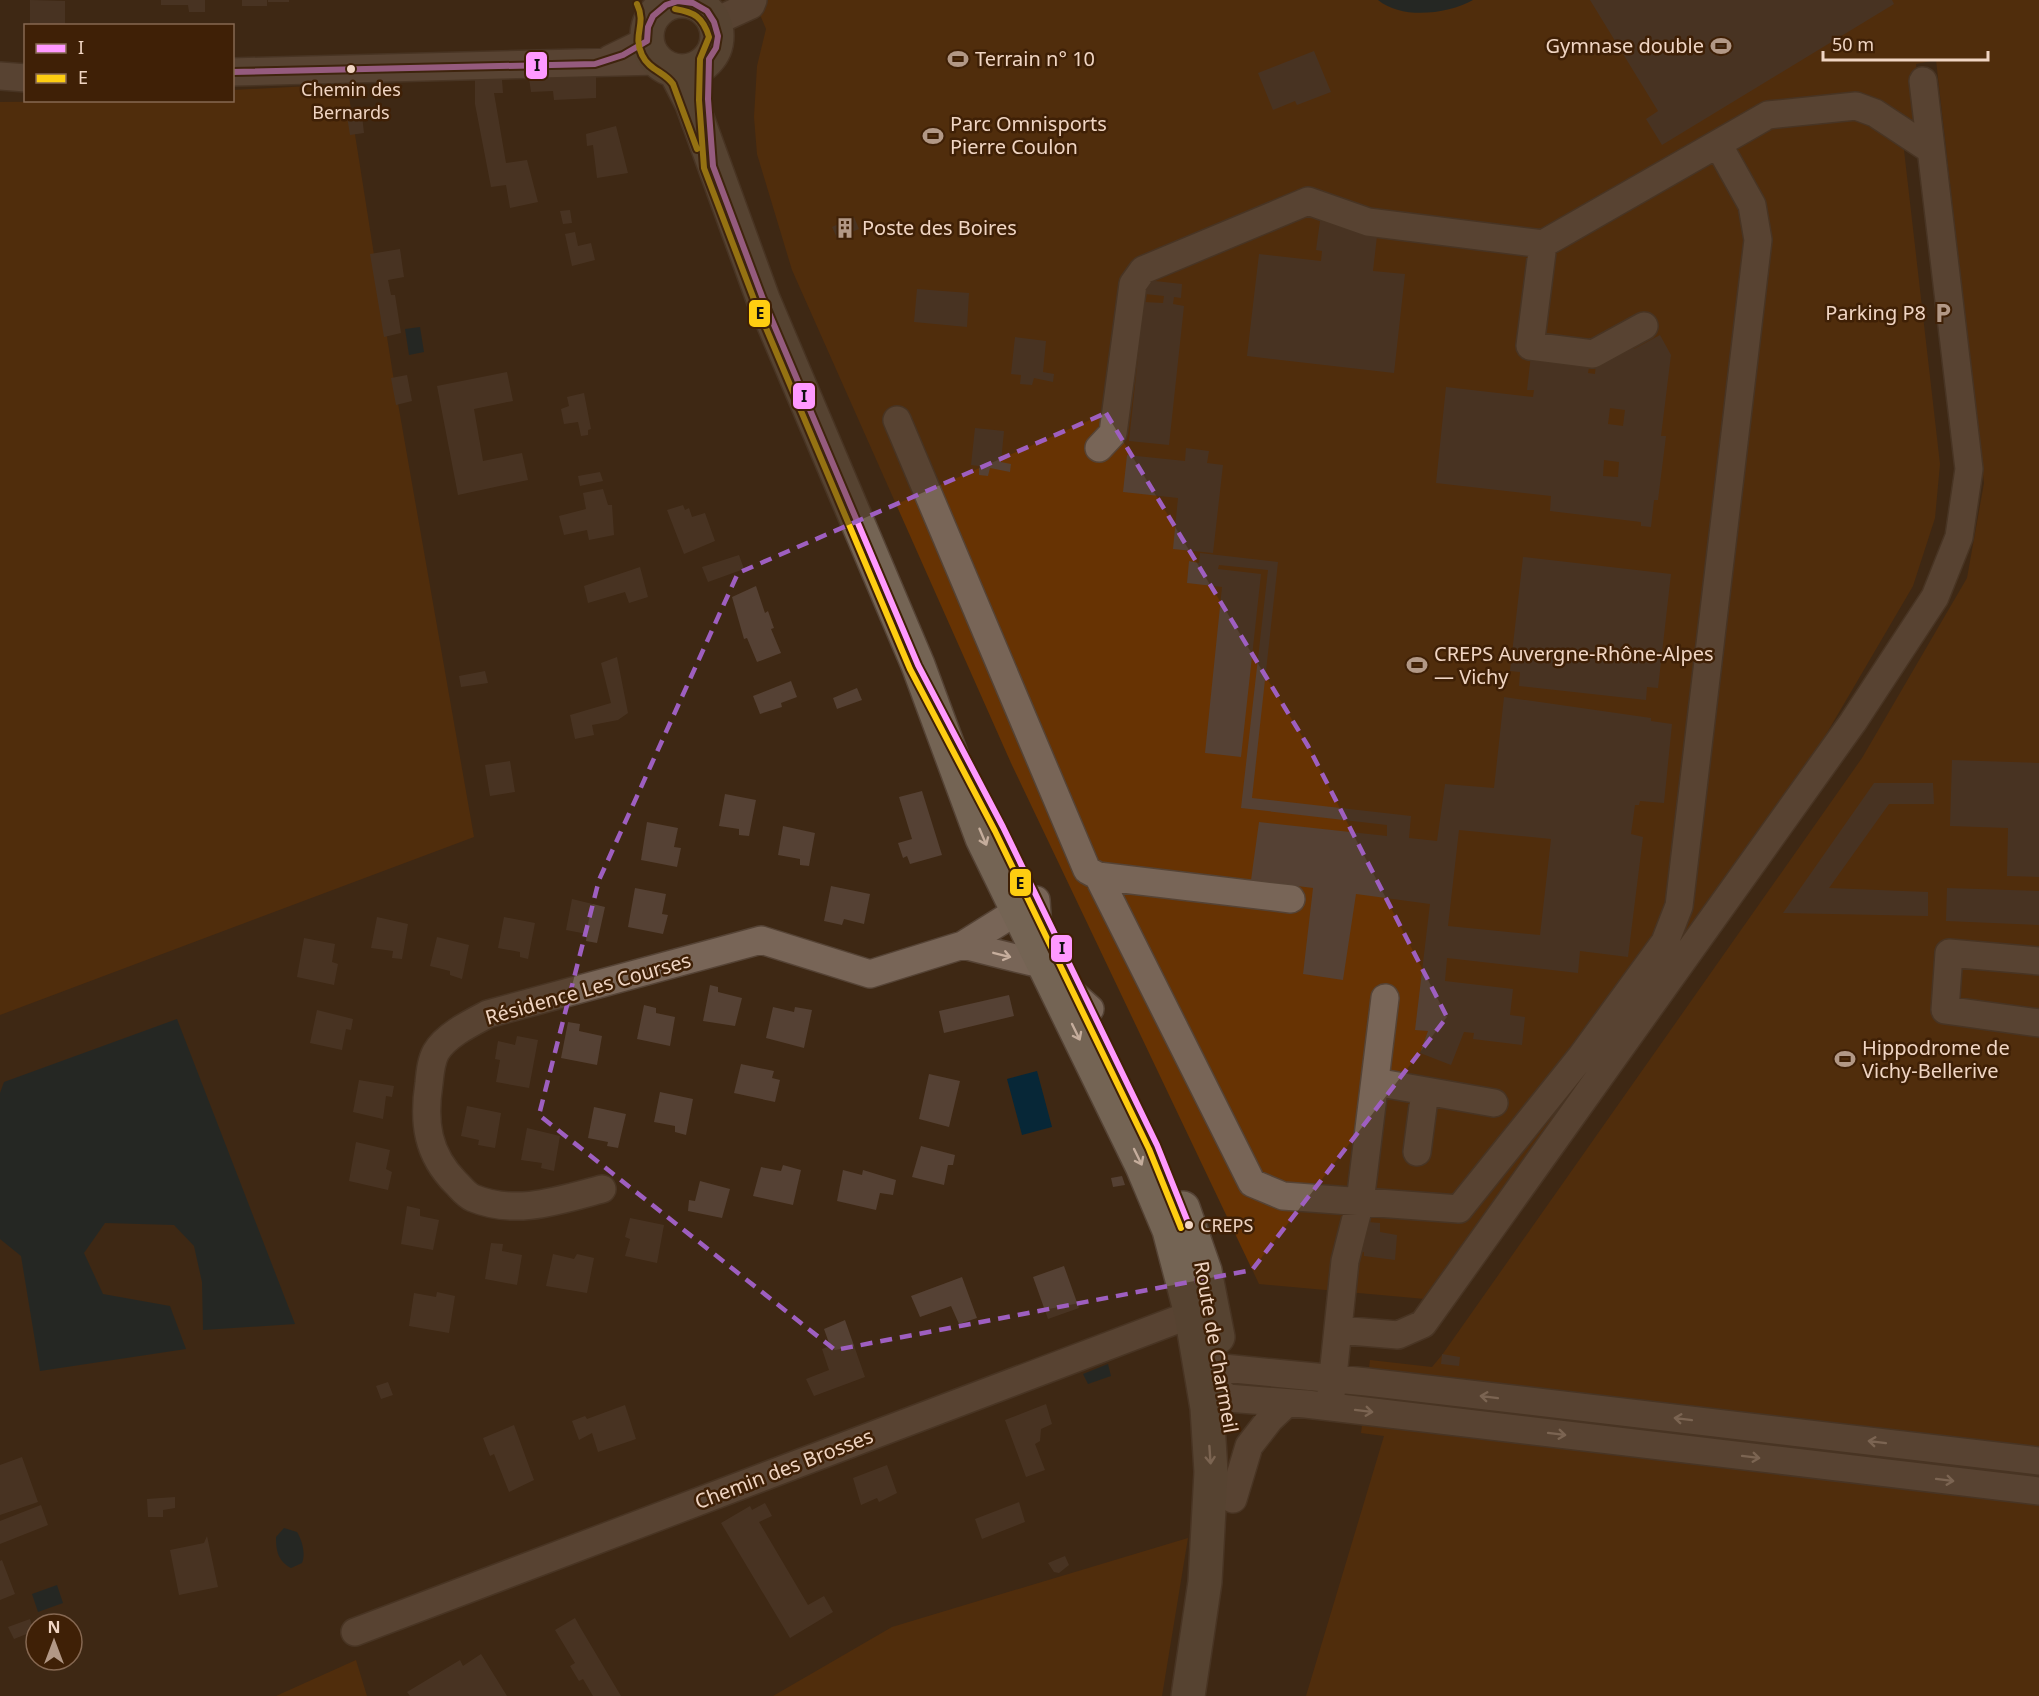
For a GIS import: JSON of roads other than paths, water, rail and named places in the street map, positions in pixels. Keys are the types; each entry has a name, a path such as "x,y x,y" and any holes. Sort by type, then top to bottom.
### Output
{"main road":[{"path":"709,59 693,70 662,27 693,3 707,11 714,22"},
{"name":"Route de Charmeil","path":"713,166 708,99 709,59 716,48 718,36 714,22"},
{"name":"Route de Charmeil","path":"662,27 763,299 918,665 982,838 1033,924 1090,1009 1157,1144 1205,1271 1202,1310 1218,1390 1205,1582 1188,1696"},
{"name":"Route de Charmeil","path":"1033,924 1142,1166 1202,1310 1233,1450 1233,1499 1228,1583 1222,1624 1205,1696"}],"street":[{"path":"714,22 751,4 753,0"},
{"path":"234,72 595,64 623,55 662,27"},
{"path":"0,76 24,78"},
{"path":"1338,1330 1398,1335 1422,1324 1853,722 1935,597 1959,537 1969,469 1923,81"},
{"path":"1099,448 1113,433 1133,284 1143,270 1308,201 1368,222 1543,244 1768,115 1794,110 1856,106 1875,113 1931,150"},
{"path":"1098,876 1252,1183 1283,1196 1459,1209 1595,1038 1665,942 1679,906 1758,240 1752,205 1719,144"},
{"path":"1543,244 1530,346 1593,354 1644,326"},
{"path":"897,420 1087,870 1098,876 1291,899"},
{"path":"963,945 1032,962 1033,924"},
{"name":"Résidence Les Courses","path":"602,1189 533,1206 496,1205 470,1197 441,1167 427,1136 425,1111 431,1067 437,1051 463,1027 488,1014 761,940 870,974 1033,924"},
{"path":"2039,961 1949,953 1945,1010 2039,1023"},
{"path":"1329,1407 1345,1261 1360,1202 1385,998"},
{"path":"1375,1082 1494,1103"},
{"path":"1417,1152 1425,1091"},
{"name":"Chemin des Brosses","path":"355,1632 1202,1310"},
{"path":"1218,1390 1303,1376 2039,1461"},
{"path":"1218,1390 1287,1403 2039,1491"},
{"path":"1233,1499 1249,1446 1270,1419 1287,1403"}],"water":[{"path":"1378,0 1473,0 1451,9 1425,13 1399,10"},
{"path":"420,327 424,352 409,355 405,329"},
{"path":"177,1019 295,1324 203,1330 202,1282 194,1246 174,1225 105,1223 84,1253 103,1294 170,1306 186,1349 40,1371 21,1256 0,1239 0,1093 4,1082"},
{"path":"1037,1071 1052,1127 1022,1135 1007,1079"},
{"path":"1108,1364 1111,1376 1088,1384 1083,1374"},
{"path":"284,1528 297,1532 303,1547 302,1563 291,1568 281,1559 277,1547 276,1537"},
{"path":"57,1585 63,1603 38,1612 32,1594"}],"place":[{"name":"Gymnase double","path":"1721,46"},
{"name":"Terrain n° 10","path":"958,59"},
{"name":"Chemin des Bernards","path":"351,69"},
{"name":"Parc Omnisports Pierre Coulon","path":"933,136"},
{"name":"Poste des Boires","path":"845,228"},
{"name":"Parking P8","path":"1943,313"},
{"name":"CREPS Auvergne-Rhône-Alpes — Vichy","path":"1417,665"},
{"name":"Hippodrome de Vichy-Bellerive","path":"1845,1059"},
{"name":"CREPS","path":"1189,1225"}]}
